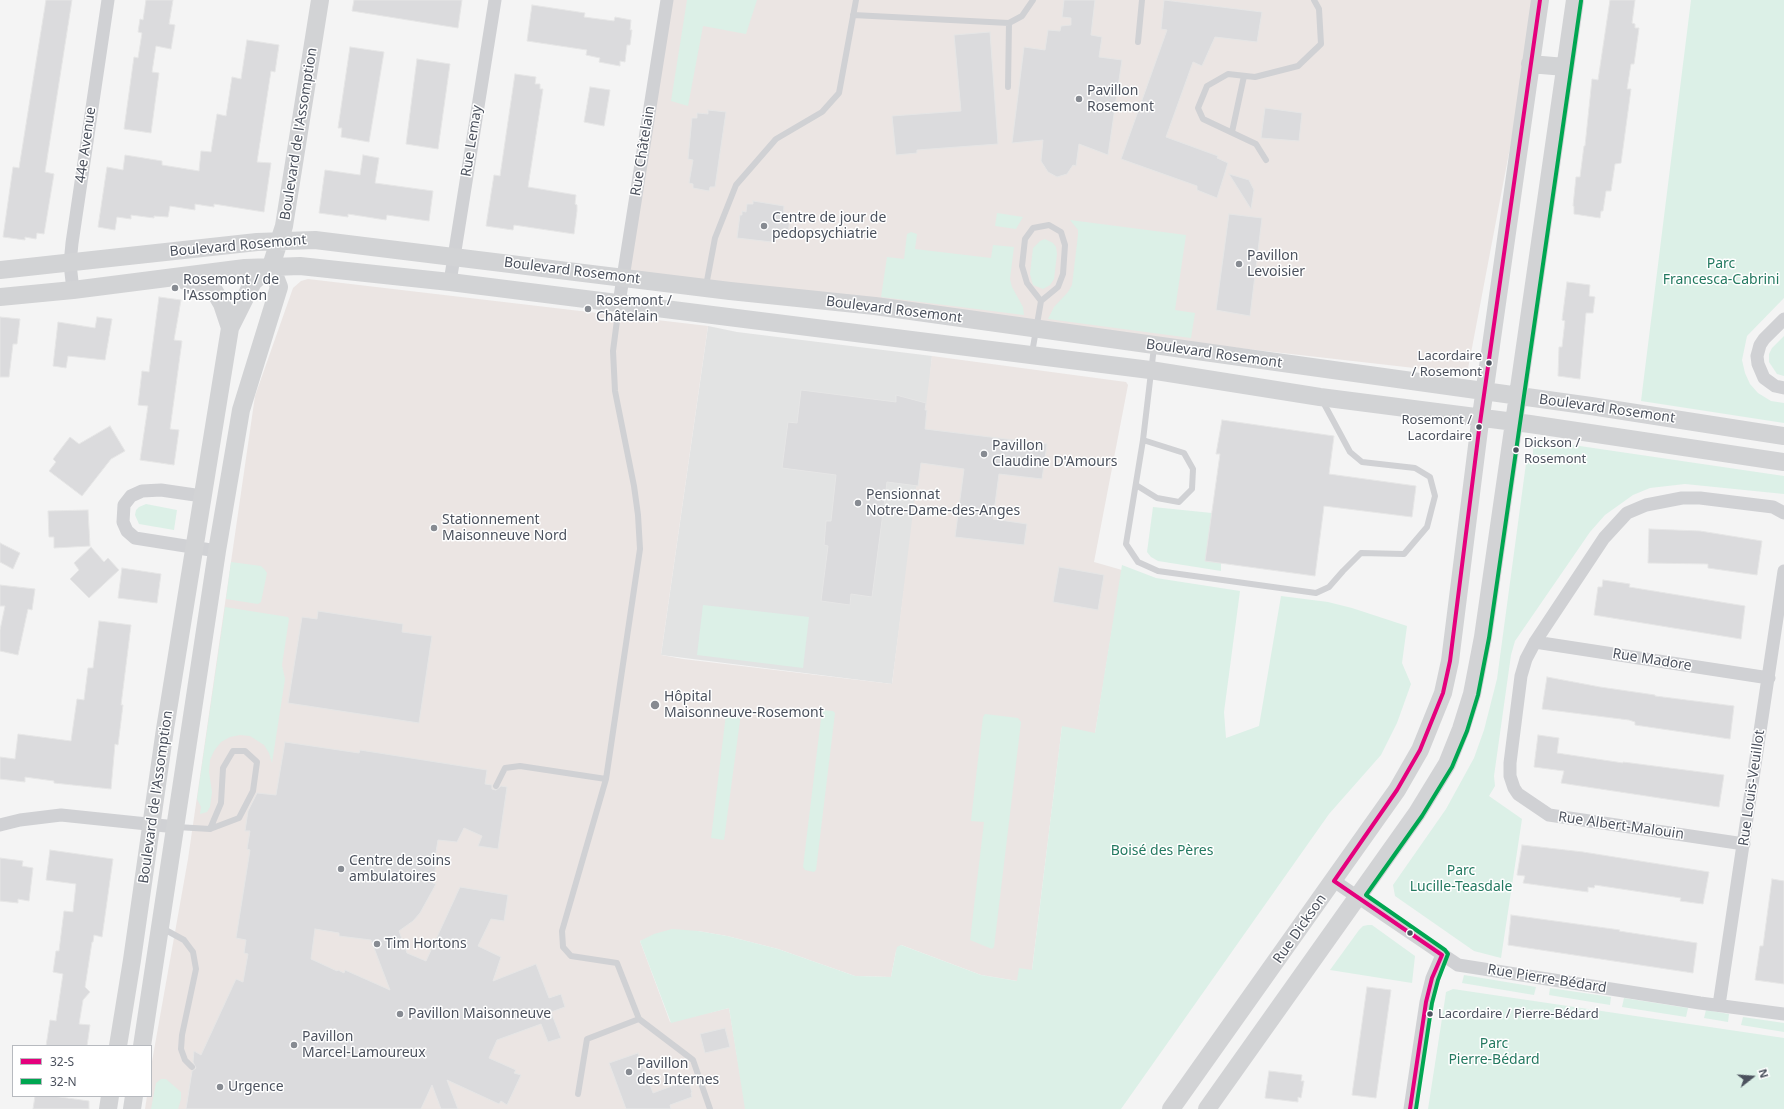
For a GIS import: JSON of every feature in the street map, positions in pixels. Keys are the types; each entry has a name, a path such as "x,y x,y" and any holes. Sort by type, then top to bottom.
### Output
{"main road":[{"name":"Boulevard de l'Assomption","path":"118,1045 165,729 230,328 253,282 270,266 280,241 286,219 320,0"},
{"name":"Rue Dickson","path":"1176,1107 1397,790 1420,750 1443,693 1450,661 1481,418 1540,0"},
{"name":"Rue Dickson","path":"1207,1109 1417,812 1447,764 1461,729 1472,694 1483,637 1575,0"},
{"path":"1530,64 1565,67"},
{"name":"Boulevard Rosemont","path":"0,270 70,264 280,241 315,240 706,288 875,306 1035,330 1154,345 1517,396 1784,436"},
{"name":"Boulevard de l'Assomption","path":"142,1045 217,551 241,410 279,287 270,266"},
{"name":"Boulevard Rosemont","path":"0,297 73,290 240,268 300,266 450,282 1150,370 1320,397 1514,422 1784,462"},
{"path":"160,279 203,283 212,287 222,304 230,328"},
{"path":"108,1109 110,1097"},
{"path":"132,1109 134,1097"}],"street":[{"name":"44e Avenue","path":"73,290 70,264 72,243 108,0"},
{"name":"Rue Lemay","path":"450,282 495,0"},
{"name":"Rue Châtelain","path":"619,303 667,0"},
{"path":"1784,319 1764,339 1757,356 1758,364 1764,378 1775,386 1784,388"},
{"path":"202,496 161,490 142,492 131,496 124,505 123,522 127,531 135,538 217,551"},
{"name":"Rue Albert-Malouin","path":"1744,844 1556,817 1542,811 1518,794 1511,782 1510,763 1521,676 1526,659 1535,642 1604,538 1627,513 1646,505 1682,498 1700,498 1773,507 1784,513"},
{"name":"Rue Louis-Veuillot","path":"1719,1005 1784,571"},
{"name":"Rue Madore","path":"1535,642 1769,678"},
{"path":"0,825 20,820 61,815 176,827"},
{"name":"Rue Pierre-Bédard","path":"1334,881 1458,965 1784,1014"},
{"path":"1410,1109 1426,1002 1432,978 1442,955"}],"lane":[{"path":"706,288 714,238 736,185 776,139 822,112 838,93 856,0"},
{"path":"853,15 1009,23 1022,16 1033,0"},
{"path":"1138,42 1142,0"},
{"path":"1266,160 1256,144 1203,119 1198,108 1207,86 1228,74 1255,77 1298,66 1321,44 1319,9 1314,0"},
{"path":"1008,87 1009,23"},
{"path":"1232,132 1244,76"},
{"path":"1032,355 1041,301 1058,287 1063,274 1065,245 1061,232 1049,225 1033,228 1025,239 1022,266 1027,283 1041,301"},
{"path":"619,303 613,351 615,391 635,493 640,549 606,779 562,931 563,947 571,956 617,963 639,1019 693,1060 710,1109"},
{"path":"1154,345 1143,440 1126,544 1138,562 1158,571 1316,593 1329,587 1362,553 1404,554 1427,527 1435,496 1430,477 1415,468 1362,462 1350,452 1320,397"},
{"path":"1136,485 1157,498 1179,502 1192,489 1193,469 1184,453 1143,440"},
{"path":"176,827 210,829 239,818 253,792 257,762 245,751 233,751 223,768 221,803 210,829"},
{"path":"496,786 505,768 520,766 606,779"},
{"path":"160,926 184,940 192,952 196,969 182,1034 181,1050 185,1060 192,1067"},
{"path":"578,1094 587,1039 639,1019"}],"shaded area":[{"path":"668,0 1538,0 1467,374 623,278"},
{"name":"Hôpital Maisonneuve-Rosemont","path":"308,279 708,326 661,655 683,659 892,684 932,356 1126,382 1128,385 1094,562 1122,570 1095,734 1062,727 1032,970 1017,981 981,975 901,945 896,951 891,977 855,976 778,949 727,936 698,931 640,941 670,1022 729,1008 746,1109 145,1109 147,1097 152,1097 152,1061 188,859 255,396 293,288 301,281"},
{"path":"708,326 737,332 932,356 927,410 892,684 661,655"}],"green space":[{"path":"687,0 757,0 746,34 703,26 688,106 671,101"},
{"name":"Parc Francesca-Cabrini","path":"1691,0 1784,0 1784,298 1747,336 1742,360 1745,373 1750,384 1758,393 1771,401 1784,403 1784,423 1641,401"},
{"path":"997,213 1023,217 1016,229 995,226"},
{"path":"1070,220 1186,235 1175,310 1195,313 1191,338 1048,319 1054,307 1068,292 1072,285 1078,230"},
{"path":"911,232 917,234 915,249 991,258 993,245 1014,247 1010,279 1012,287 1023,307 1024,315 881,297 887,257 904,259 907,234"},
{"path":"1045,239 1053,243 1056,247 1057,254 1054,279 1050,285 1043,289 1033,285 1030,274 1033,248 1040,241"},
{"path":"1784,336 1784,376 1777,374 1769,362 1769,354 1772,348"},
{"name":"Parc Lucille-Teasdale","path":"1532,439 1784,476 1784,494 1685,484 1650,488 1633,495 1605,515 1590,532 1515,641 1511,655 1494,776 1495,786 1489,796 1522,819 1501,958 1474,951 1395,896 1393,885 1446,809 1474,758 1484,730 1497,679 1527,456 1533,456 1533,448 1528,447 1529,441"},
{"path":"146,504 177,510 174,530 139,524 135,515 136,510"},
{"path":"1153,507 1212,513 1221,563 1221,571 1158,561 1151,557 1147,552"},
{"path":"231,562 261,566 265,570 267,573 261,602 258,604 226,599"},
{"name":"Boisé des Pères","path":"1122,565 1156,578 1240,591 1224,712 1226,738 1259,726 1281,596 1328,602 1352,608 1407,626 1402,663 1411,684 1397,723 1381,755 1329,814 1121,1109 745,1109 729,1008 671,1023 640,941 654,934 672,929 698,931 727,936 778,949 855,976 891,977 897,947 901,945 981,975 1017,981 1019,968 1032,970 1062,726 1095,733"},
{"path":"703,605 809,617 803,668 697,655"},
{"path":"225,607 288,617 289,619 282,665 285,679 272,763 269,753 264,745 250,736 240,735 230,737 221,742 214,751 210,760 209,772 212,792 210,807 207,812 200,814 201,807 197,799"},
{"path":"737,710 741,713 724,840 711,838 726,714 728,711"},
{"path":"822,710 833,711 835,713 816,870 814,872 805,870 803,867"},
{"path":"985,714 1018,718 1021,722 994,947 992,949 970,940 984,822 971,820 983,717"},
{"path":"1372,925 1415,956 1412,983 1330,970 1359,930 1363,926"},
{"path":"1464,975 1536,987 1534,995 1462,983"},
{"path":"1550,988 1611,997 1610,1005 1549,995"},
{"name":"Parc Pierre-Bédard","path":"1453,989 1784,1038 1784,1109 1428,1109 1446,992"},
{"path":"1624,998 1688,1008 1686,1017 1622,1007"},
{"path":"1706,1010 1729,1014 1728,1022 1704,1018"},
{"path":"1743,1017 1784,1023 1784,1032 1741,1025"},
{"path":"161,1079 166,1079 181,1092 181,1099 178,1109 151,1109 156,1083"}],"building":[{"path":"46,0 72,0 45,172 54,174 44,234 37,233 36,239 25,237 25,240 3,237 13,167 19,168"},
{"path":"146,0 173,0 169,24 175,25 171,49 156,46 152,72 159,73 151,133 124,129 134,57 138,58 142,33 138,32 140,19 143,20"},
{"path":"354,0 462,0 458,28 352,11"},
{"path":"1064,0 1095,0 1091,35 1102,37 1099,57 1122,60 1108,155 1079,144 1076,166 1073,165 1067,174 1057,177 1048,172 1041,161 1043,140 1012,143 1024,47 1045,50 1048,30 1060,31 1061,26 1071,25 1071,18 1062,17"},
{"path":"1164,0 1262,12 1257,42 1215,37 1202,66 1193,62 1166,137 1218,156 1217,158 1228,163 1217,198 1197,190 1197,186 1121,159 1167,30 1161,29"},
{"path":"1610,0 1635,0 1632,23 1635,24 1635,28 1639,28 1634,64 1631,64 1627,89 1631,89 1621,163 1615,164 1611,191 1606,191 1603,211 1601,211 1600,218 1574,214 1573,206 1576,177 1580,177 1585,146 1592,79 1598,80"},
{"path":"532,5 585,13 584,17 614,21 615,17 631,20 630,30 632,30 630,45 627,45 625,62 620,61 620,66 599,62 600,58 586,55 587,50 527,41"},
{"path":"990,32 998,144 917,150 917,153 896,155 892,116 961,111 954,35"},
{"path":"247,40 279,45 275,72 271,71 257,162 271,163 264,212 214,204 214,207 195,204 195,210 170,206 168,217 154,216 154,218 131,215 131,219 117,217 115,230 98,227 107,167 123,170 125,155 162,161 162,165 199,171 201,151 211,152 217,114 226,116 232,77 241,79"},
{"path":"350,47 384,52 369,142 341,137 342,128 338,128"},
{"path":"417,59 450,64 438,149 406,144"},
{"path":"515,74 536,77 535,84 540,84 540,89 543,89 528,187 576,195 575,204 577,205 577,211 574,234 514,225 513,230 486,226 494,175 500,176"},
{"path":"590,87 610,90 604,126 584,122"},
{"path":"1265,108 1302,113 1299,141 1261,138"},
{"path":"708,110 726,112 715,187 710,187 709,191 693,188 693,184 689,183 693,160 688,159 692,118 697,118 697,113 708,114"},
{"path":"363,155 379,158 375,183 433,191 429,221 387,215 386,220 348,214 348,217 319,213 325,170 360,175"},
{"path":"1229,174 1249,180 1254,190 1251,209"},
{"name":"Centre de jour de pedopsychiatrie","path":"753,201 784,206 783,218 790,219 788,234 773,232 772,242 737,238 740,215 742,215 742,211 746,212 747,204 753,204"},
{"name":"Pavillon Levoisier","path":"1229,214 1262,218 1250,316 1216,310"},
{"path":"1567,282 1590,285 1589,296 1595,297 1593,313 1586,313 1580,379 1558,376 1559,347 1562,347 1565,321 1562,320"},
{"path":"159,297 181,300 174,340 182,341 170,429 179,430 174,465 140,460 148,406 138,405 142,371 149,372"},
{"path":"0,317 20,319 17,344 13,344 9,377 0,377"},
{"path":"97,317 112,319 105,360 68,356 66,368 53,366 58,322 95,328"},
{"name":"Pensionnat Notre-Dame-des-Anges","path":"801,390 896,402 896,395 926,403 925,410 927,410 925,429 1047,444 1042,479 999,474 993,519 1027,524 1024,545 955,537 964,469 921,463 918,486 887,482 872,597 851,594 850,605 821,601 828,546 824,545 826,521 831,521 836,475 782,468 788,422 797,423"},
{"path":"1222,420 1334,436 1329,474 1416,486 1412,517 1324,506 1315,576 1205,561 1220,454 1216,454"},
{"path":"110,426 125,451 111,459 82,496 49,471 56,462 53,459 70,437 79,444"},
{"path":"88,510 90,546 54,548 54,537 49,537 48,511"},
{"path":"1649,529 1700,531 1762,541 1757,575 1708,568 1708,564 1648,563"},
{"path":"0,543 20,553 13,569 0,562"},
{"path":"91,547 104,562 108,558 119,570 89,598 70,579 79,570 74,563"},
{"path":"1059,567 1104,575 1098,610 1053,602"},
{"path":"122,568 161,574 157,603 118,598"},
{"path":"1603,580 1630,584 1629,587 1745,606 1741,639 1594,615 1598,587 1602,587"},
{"path":"0,585 35,589 32,610 28,609 18,655 0,651 0,630 5,606 0,606"},
{"path":"318,611 403,624 402,632 432,636 419,723 288,703 302,617 317,619"},
{"path":"99,621 131,625 121,705 123,705 118,745 115,744 111,789 54,783 54,781 25,777 25,782 0,779 0,757 15,759 18,734 71,741 77,699 84,700 88,668 93,668"},
{"path":"1547,677 1655,696 1734,706 1730,739 1635,725 1635,722 1629,720 1542,709"},
{"path":"1538,735 1559,738 1557,753 1623,763 1724,775 1719,807 1561,783 1564,771 1534,767"},
{"path":"285,742 359,753 360,750 487,770 485,784 492,785 492,789 496,790 501,786 507,787 498,849 478,846 482,836 464,828 457,842 438,840 434,864 436,865 433,883 436,884 420,913 413,921 399,931 407,953 426,961 460,887 508,895 504,921 491,919 478,946 501,957 493,981 536,964 549,998 561,994 565,1007 551,1012 561,1038 548,1042 541,1024 497,1040 489,1058 516,1070 514,1073 521,1075 507,1105 501,1101 499,1104 447,1080 458,1109 441,1109 432,1085 421,1109 186,1109 192,1071 196,1068 193,1062 194,1051 201,1055 236,979 243,982 248,954 244,953 246,940 236,938 250,850 247,849 250,831 245,831 248,811 257,793 276,795","holes":["315,929 339,933 339,936 371,940 390,990 345,970 344,973 338,970 337,971 311,959"]},
{"path":"1522,845 1583,852 1709,872 1703,904 1680,901 1681,898 1595,885 1594,888 1588,887 1588,892 1523,883 1525,876 1517,875"},
{"path":"50,850 113,859 102,937 94,935 92,942 85,987 90,992 83,1000 79,1024 90,1025 87,1045 46,1045 50,1020 56,1021 63,974 53,972 56,951 59,951 64,911 73,912 76,884 46,880"},
{"path":"0,858 23,861 22,866 33,868 29,901 18,899 18,903 0,901"},
{"path":"1772,879 1784,881 1784,984 1755,980 1760,946 1763,946"},
{"path":"1511,915 1620,930 1619,931 1697,943 1693,973 1508,945"},
{"path":"1367,987 1391,990 1376,1098 1352,1095"},
{"path":"725,1028 730,1047 705,1053 700,1034"},
{"name":"Pavillon des Internes","path":"638,1053 653,1093 688,1080 692,1097 670,1105 671,1109 626,1109 609,1063"},
{"path":"1269,1071 1302,1075 1301,1081 1304,1081 1301,1098 1298,1097 1298,1102 1265,1098"},
{"path":"35,1097 60,1097 89,1101 89,1109 33,1109"}],"transit line":[{"name":"32-S","path":"1410,1109 1426,1002 1432,978 1442,955 1334,881 1397,790 1420,750 1443,693 1450,661 1479,430 1540,0"},
{"name":"32-N","path":"1416,1109 1432,1003 1438,980 1448,954 1445,950 1366,895 1422,816 1452,767 1467,731 1478,695 1489,638 1581,1"}],"place":[{"name":"Pavillon Rosemont","path":"1079,99"},
{"name":"Centre de jour de pedopsychiatrie","path":"764,226"},
{"name":"Pavillon Levoisier","path":"1239,264"},
{"name":"Rosemont / de l'Assomption","path":"175,288"},
{"name":"Rosemont / Châtelain","path":"588,309"},
{"name":"Lacordaire / Rosemont","path":"1489,363"},
{"name":"Rosemont / Lacordaire","path":"1479,427"},
{"name":"Dickson / Rosemont","path":"1516,450"},
{"name":"Pavillon Claudine D'Amours","path":"984,454"},
{"name":"Pensionnat Notre-Dame-des-Anges","path":"858,503"},
{"name":"Stationnement Maisonneuve Nord","path":"434,528"},
{"name":"Hôpital Maisonneuve-Rosemont","path":"655,705"},
{"name":"Centre de soins ambulatoires","path":"341,869"},
{"name":"Tim Hortons","path":"377,944"},
{"name":"Pavillon Maisonneuve","path":"400,1014"},
{"name":"Lacordaire / Pierre-Bédard","path":"1430,1014"},
{"name":"Pavillon Marcel-Lamoureux","path":"294,1045"},
{"name":"Pavillon des Internes","path":"629,1072"},
{"name":"Urgence","path":"220,1087"}]}
